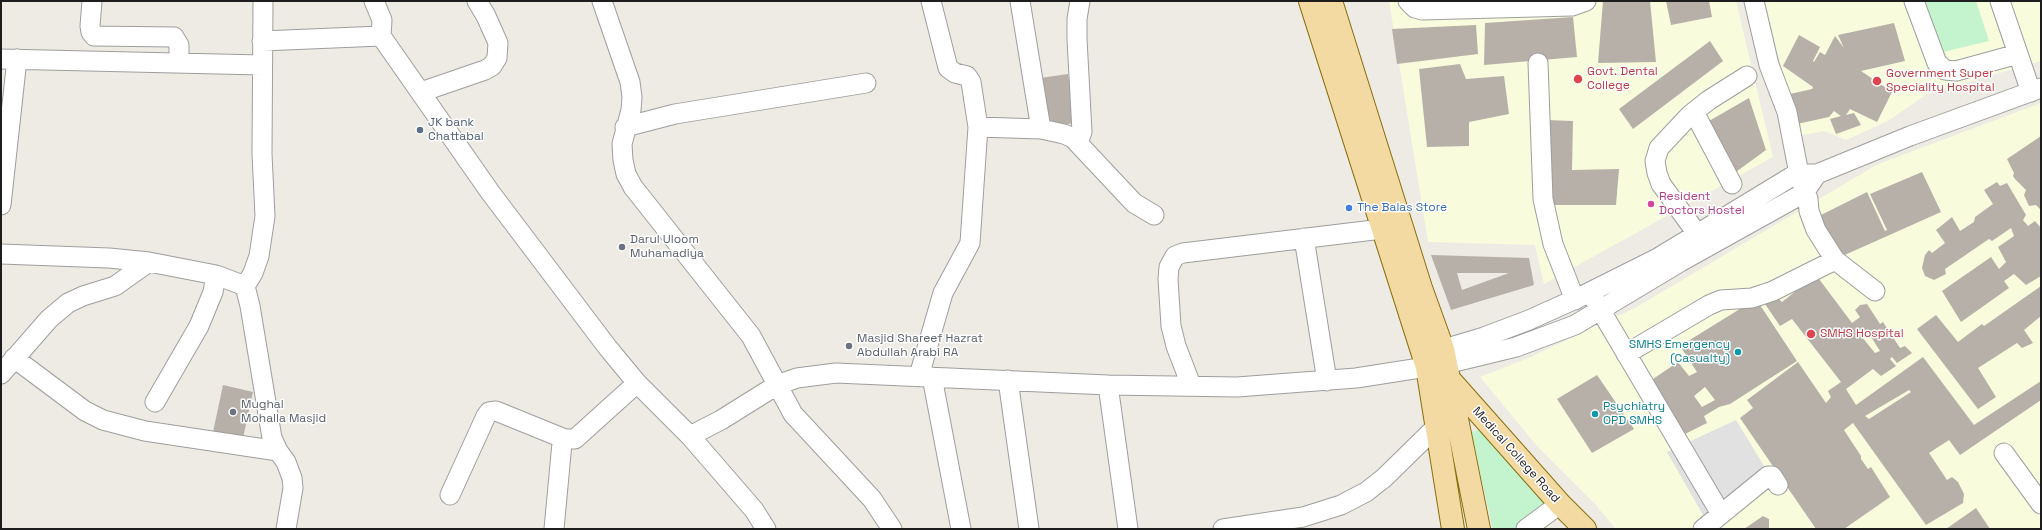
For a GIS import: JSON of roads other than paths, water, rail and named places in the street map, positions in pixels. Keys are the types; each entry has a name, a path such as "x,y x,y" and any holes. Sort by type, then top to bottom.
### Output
{"main road":[{"path":"1310,1 1382,229 1438,363 1437,426 1453,529"},
{"path":"1333,2 1421,288 1479,529"},
{"name":"Medical College Road","path":"1438,363 1560,504 1585,529"}],"street":[{"path":"92,1 90,26 91,32 94,36 174,38 179,45 179,63"},
{"path":"244,286 253,273 259,256 263,232 263,1"},
{"path":"374,1 382,20 381,36 495,198 608,348 637,383 690,436 754,510 766,529"},
{"path":"421,92 485,70 492,66 497,58 498,43 486,16 477,1"},
{"path":"602,1 630,82 632,97 631,110 625,127 622,144 626,174 633,187 751,336 770,389 806,430 872,499 892,529"},
{"path":"931,1 948,68 955,73 967,76 971,82 978,127 970,244 949,279 943,293 925,376 961,529"},
{"path":"1020,1 1041,129"},
{"path":"1078,143 1082,132 1077,40 1077,19 1080,1"},
{"path":"1408,1 1415,8 1422,10 1557,4 1572,6 1586,1"},
{"path":"1754,1 1769,65 1808,174 1806,192 1809,211 1816,230 1835,260 1876,291"},
{"path":"1914,1 1937,63 1945,70 1956,71 2018,54"},
{"path":"1438,363 1583,296 1656,259 1698,235 1791,177 1808,174 2036,90 2018,54 2000,1"},
{"path":"262,41 381,36"},
{"path":"1,205 9,59 262,65"},
{"path":"1538,64 1543,199 1553,244 1583,296 1600,310 1721,514"},
{"path":"1698,235 1661,184 1655,161 1662,144 1694,112 1709,100 1747,76"},
{"path":"625,127 675,114 866,84"},
{"path":"1694,112 1732,184"},
{"path":"978,127 1041,129 1064,134 1078,143 1134,203 1154,216"},
{"path":"690,436 721,420 770,389 797,378 836,373 1108,385 1237,387 1356,378 1516,347 1575,325 1806,192"},
{"path":"1191,386 1176,346 1171,326 1168,279 1171,261 1183,253 1382,229"},
{"path":"1304,238 1326,381"},
{"path":"1,254 109,258 149,262 216,275 244,286"},
{"path":"1626,354 1709,305 1721,300 1752,298 1773,291 1835,260"},
{"path":"1,374 49,319 68,303 83,296 115,286 149,262"},
{"path":"156,402 199,326 213,292 216,275"},
{"path":"244,286 250,306 268,424 272,438 278,451 286,462 292,478 293,488 286,529"},
{"path":"14,358 85,411 103,420 146,431 278,451"},
{"path":"1008,380 1029,529"},
{"path":"450,495 489,412 496,411 565,439 571,440 580,437 637,383"},
{"path":"1108,385 1128,529"},
{"path":"1223,529 1251,527 1303,517 1341,505 1353,499 1384,478 1437,426"},
{"path":"554,529 561,450 562,443 565,439"},
{"path":"2004,453 2041,504"},
{"path":"1703,529 1768,476 1772,476 1778,484"},
{"path":"1526,529 1560,504"}],"place":[{"name":"Govt. Dental College","path":"1578,79"},
{"name":"Government Super Speciality Hospital","path":"1877,81"},
{"name":"JK bank Chattabal","path":"420,130"},
{"name":"Resident Doctors Hostel","path":"1651,204"},
{"name":"The Balas Store","path":"1349,208"},
{"name":"Darul Uloom Muhamadiya","path":"622,247"},
{"name":"SMHS Hospital","path":"1811,334"},
{"name":"Masjid Shareef Hazrat Abdullah Arabi RA","path":"849,346"},
{"name":"SMHS Emergency (Casualty)","path":"1738,352"},
{"name":"Mughal Mohalla Masjid","path":"233,412"},
{"name":"Psychiatry OPD SMHS","path":"1595,414"}]}
